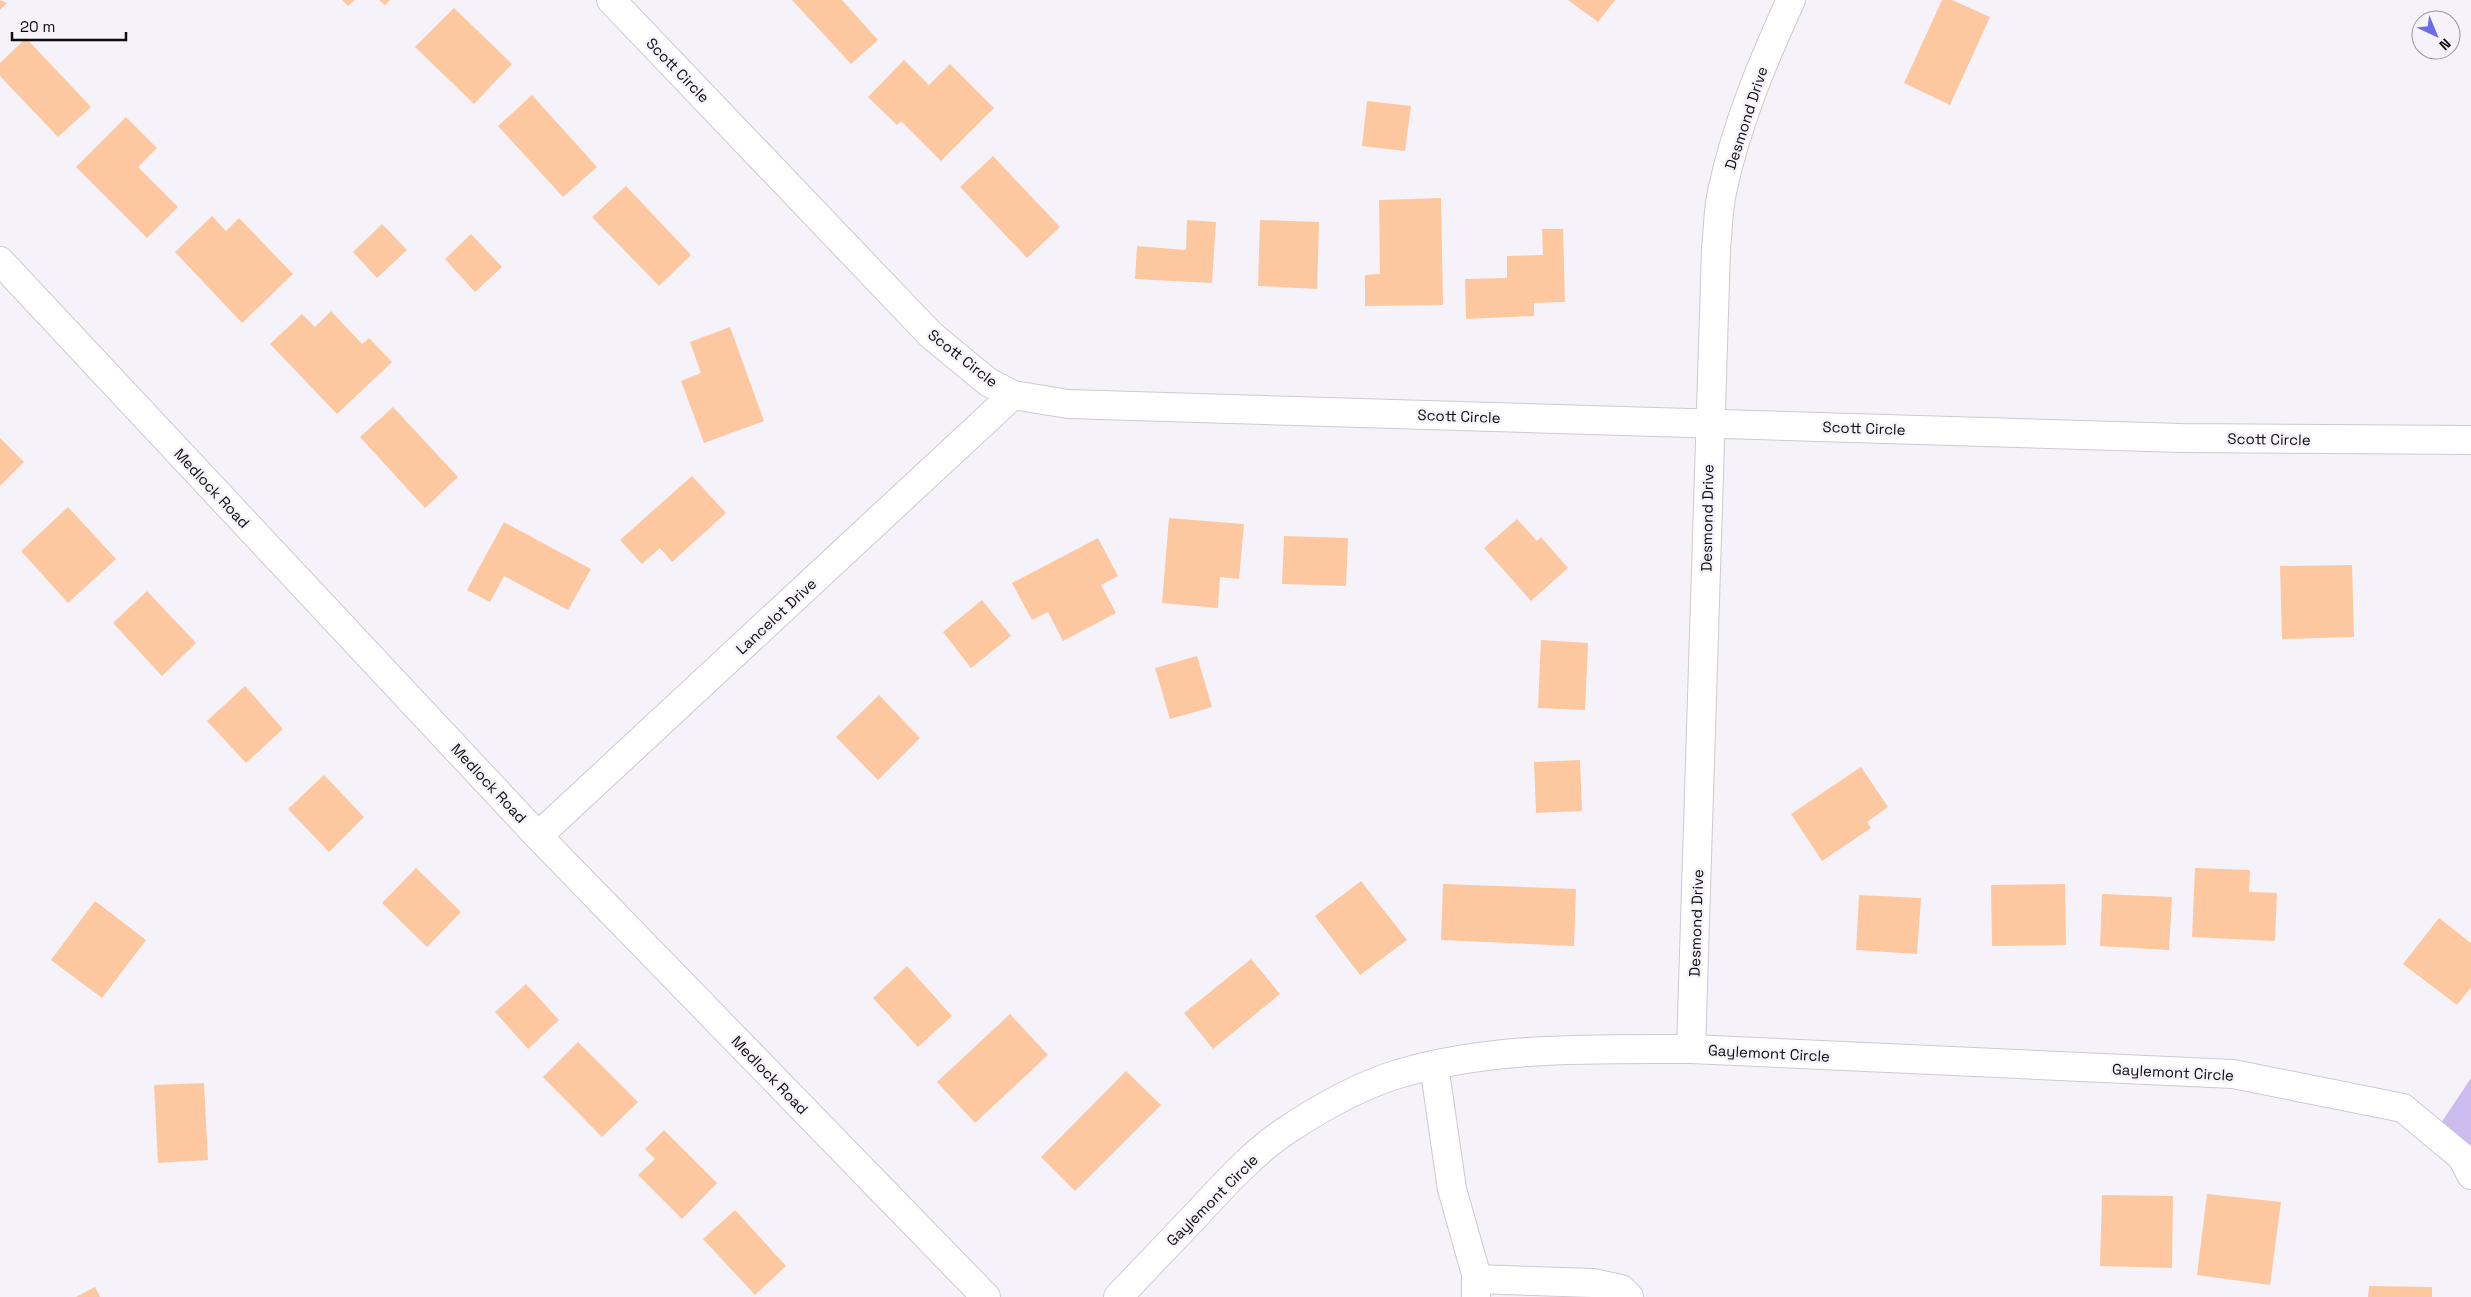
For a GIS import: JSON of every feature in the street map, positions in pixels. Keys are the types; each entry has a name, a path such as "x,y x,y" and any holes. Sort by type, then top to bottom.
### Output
{"street":[{"name":"Scott Circle","path":"612,0 931,335 988,382 1013,395 1068,404 2181,438 2471,440"},
{"name":"Desmond Drive","path":"1691,1049 1716,249 1722,193 1737,136 1760,72 1791,0"},
{"name":"Medlock Road","path":"0,261 538,836 986,1297"},
{"name":"Lancelot Drive","path":"538,836 1013,395"},
{"name":"Gaylemont Circle","path":"1118,1297 1235,1174 1280,1135 1319,1110 1397,1074 1434,1065 1483,1057 1612,1049 1691,1049 2233,1074 2403,1108 2468,1160"},
{"path":"1434,1065 1452,1189 1476,1288 1593,1283 1621,1289 1629,1297"}],"shaded area":[{"path":"2471,1078 2471,1172 2439,1126"}],"building":[{"path":"0,0 7,3 0,10"},
{"path":"342,0 355,0 348,6"},
{"path":"379,0 390,0 385,5"},
{"path":"792,0 842,0 878,40 851,64"},
{"path":"1568,0 1615,0 1598,22"},
{"path":"1942,0 1952,0 1990,17 1950,105 1904,83"},
{"path":"454,8 512,64 474,104 415,47"},
{"path":"26,38 91,107 58,137 0,76 0,63"},
{"path":"904,60 929,85 950,64 994,108 941,161 901,121 897,125 868,97"},
{"path":"532,95 597,167 563,197 498,126"},
{"path":"1367,101 1411,106 1405,151 1362,146"},
{"path":"126,117 157,148 138,167 178,207 147,238 76,167"},
{"path":"993,156 1060,227 1027,258 960,187"},
{"path":"626,186 691,255 659,286 592,217"},
{"path":"1441,198 1443,305 1365,306 1365,275 1380,274 1379,200"},
{"path":"212,216 226,231 239,218 293,274 242,323 175,252"},
{"path":"1187,220 1216,222 1212,283 1135,279 1137,246 1186,250"},
{"path":"1260,220 1319,222 1317,289 1258,286"},
{"path":"382,224 407,250 377,278 353,252"},
{"path":"1542,229 1563,229 1565,302 1534,303 1534,316 1466,319 1465,279 1507,278 1507,256 1543,255"},
{"path":"471,234 502,267 475,292 445,259"},
{"path":"331,311 362,344 369,338 392,362 337,414 270,344 302,314 315,327"},
{"path":"730,327 764,421 704,443 681,381 701,373 690,342"},
{"path":"393,407 458,477 425,508 360,437"},
{"path":"0,438 24,462 0,486"},
{"path":"692,476 726,513 672,562 660,548 642,564 620,540"},
{"path":"68,507 116,559 68,603 21,551"},
{"path":"1169,518 1244,524 1239,579 1220,577 1218,608 1162,603"},
{"path":"1517,519 1537,541 1541,537 1568,568 1531,601 1484,548"},
{"path":"504,522 591,569 568,610 504,576 490,602 467,590"},
{"path":"1284,536 1348,538 1346,586 1282,584"},
{"path":"1098,538 1118,576 1101,585 1116,613 1063,641 1048,612 1032,620 1012,583"},
{"path":"2352,565 2354,637 2282,639 2280,566"},
{"path":"147,591 196,643 162,676 113,623"},
{"path":"982,600 1011,636 971,668 943,632"},
{"path":"1541,640 1588,643 1585,710 1538,708"},
{"path":"1197,656 1212,707 1170,719 1155,668"},
{"path":"245,686 283,729 246,763 207,721"},
{"path":"879,695 920,738 878,780 836,737"},
{"path":"1580,760 1582,811 1536,813 1534,762"},
{"path":"1861,767 1888,807 1867,822 1871,828 1822,861 1791,814"},
{"path":"324,775 364,817 329,852 288,809"},
{"path":"416,868 461,912 427,947 382,903"},
{"path":"2195,868 2250,870 2249,892 2277,893 2275,941 2192,937"},
{"path":"1361,881 1407,940 1360,975 1315,916"},
{"path":"1443,884 1576,889 1574,946 1441,940"},
{"path":"2065,884 2066,945 1992,946 1991,885"},
{"path":"2102,894 2172,897 2169,950 2100,946"},
{"path":"1859,895 1921,898 1917,954 1856,950"},
{"path":"95,901 146,940 102,998 51,960"},
{"path":"2439,918 2471,943 2471,987 2457,1005 2403,964"},
{"path":"1251,959 1280,994 1213,1049 1184,1013"},
{"path":"907,966 952,1016 918,1047 873,998"},
{"path":"526,984 559,1020 528,1049 495,1012"},
{"path":"1010,1014 1048,1055 975,1123 937,1082"},
{"path":"578,1042 638,1102 602,1137 543,1077"},
{"path":"1126,1071 1161,1105 1075,1191 1041,1157"},
{"path":"204,1083 208,1160 158,1163 154,1085"},
{"path":"664,1130 717,1183 682,1219 638,1175 655,1159 645,1149"},
{"path":"2207,1194 2281,1202 2270,1285 2197,1275"},
{"path":"2102,1195 2173,1196 2172,1268 2100,1266"},
{"path":"735,1210 786,1266 755,1295 703,1239"},
{"path":"2369,1286 2432,1287 2432,1297 2368,1297"},
{"path":"95,1287 100,1297 76,1297"}]}
